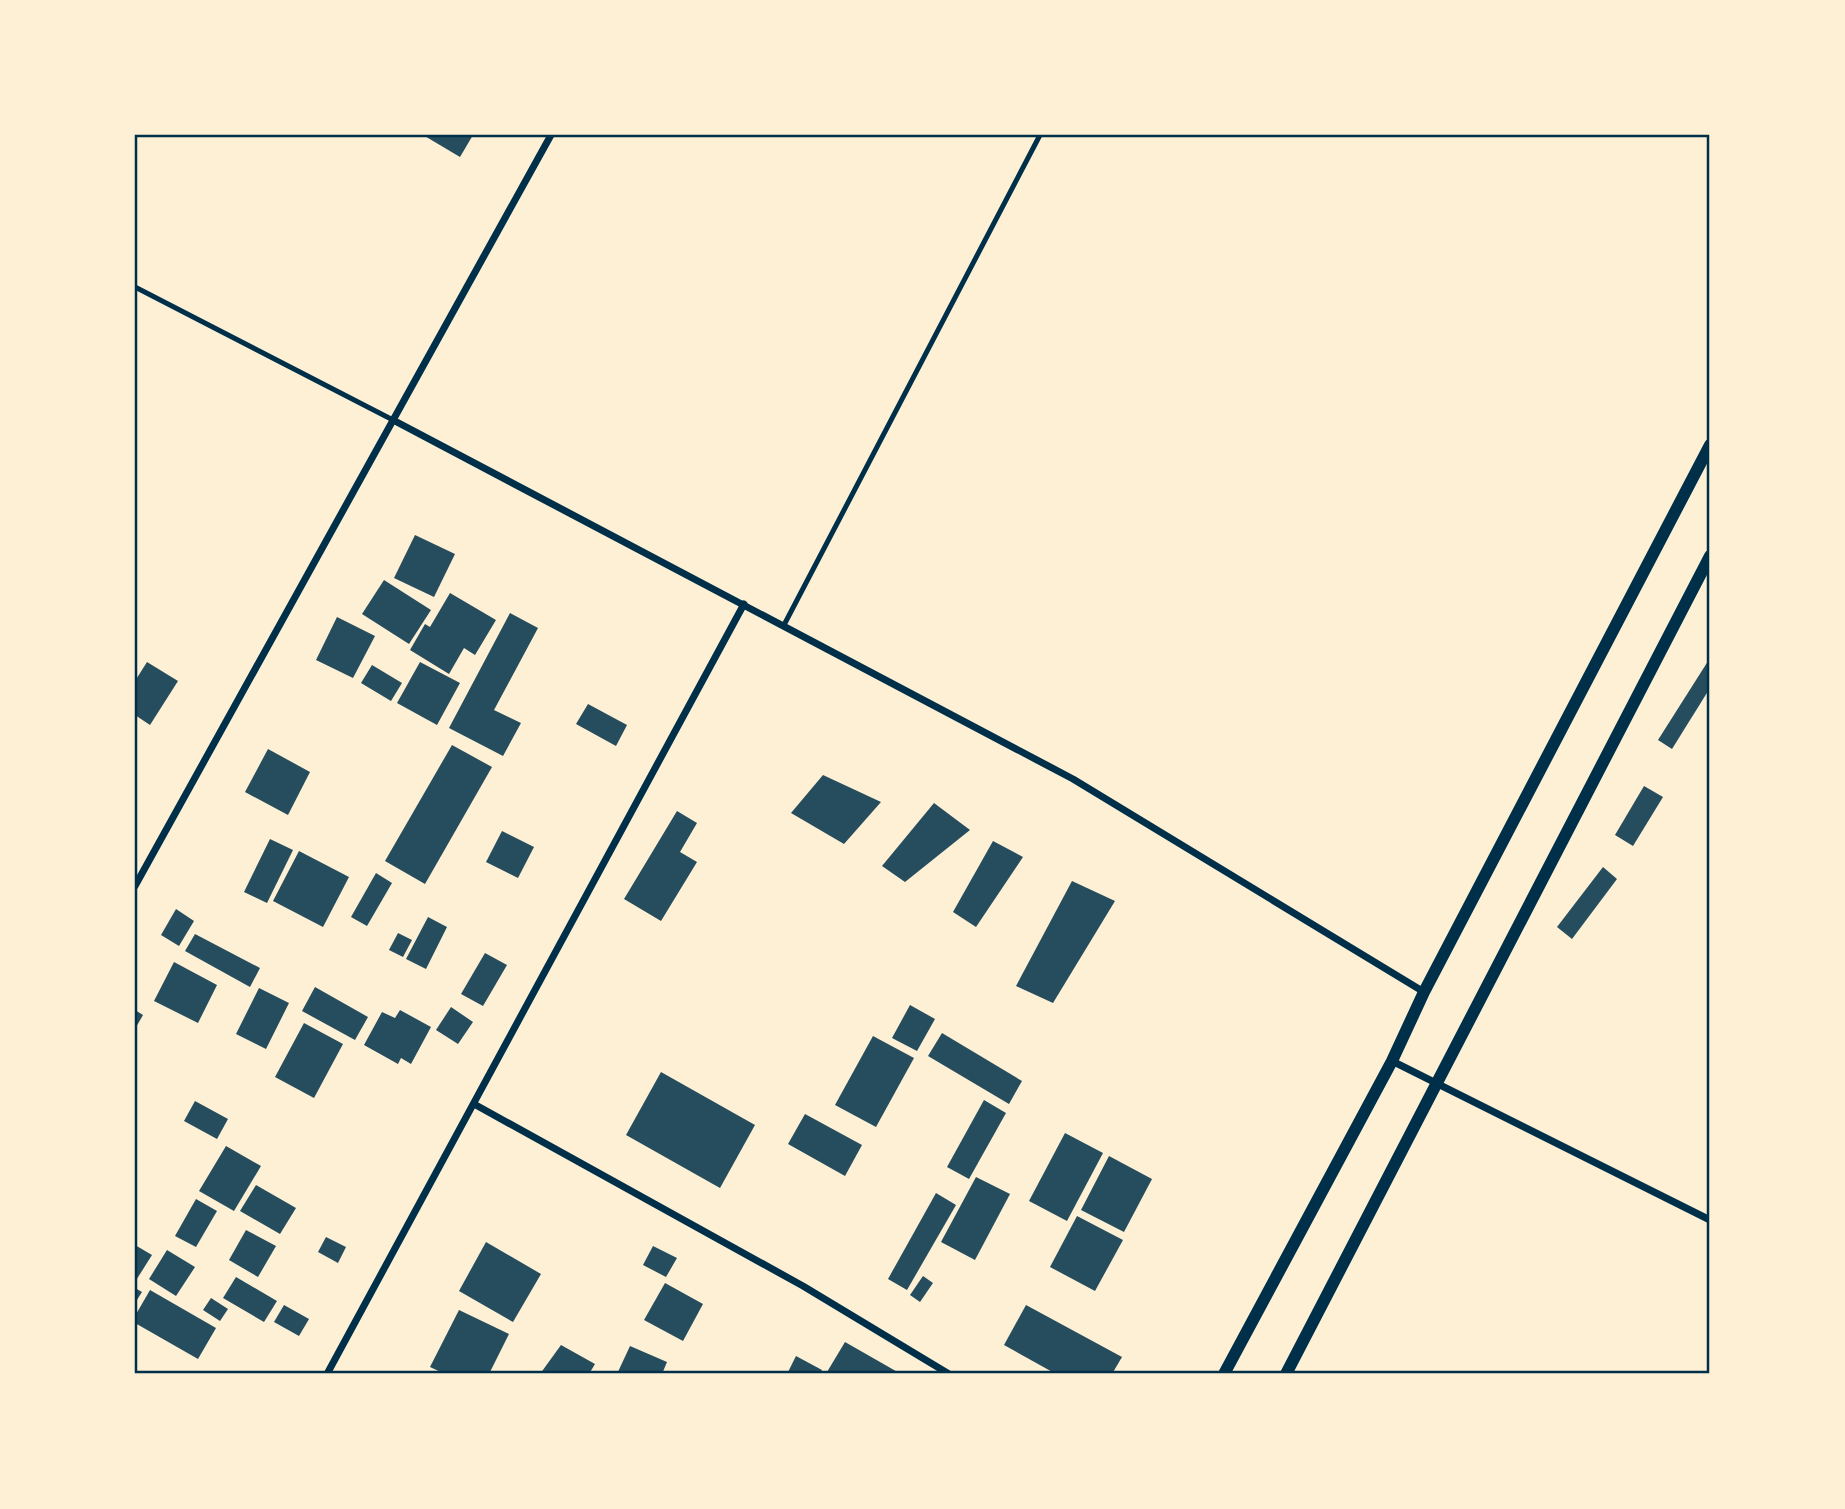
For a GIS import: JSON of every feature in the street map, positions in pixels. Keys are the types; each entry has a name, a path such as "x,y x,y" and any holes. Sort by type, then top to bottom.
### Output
{"street":[{"path":"135,886 551,135"},
{"path":"393,420 1073,779 1424,992"},
{"path":"1224,1374 1392,1061 1424,992 1710,445"},
{"path":"1286,1374 1438,1083 1522,914 1710,556"},
{"path":"327,1374 744,604"},
{"path":"1392,1061 1710,1220"},
{"path":"474,1104 803,1286 948,1374"}],"lane":[{"path":"784,625 1040,135"},
{"path":"135,286 393,420"}],"building":[{"path":"423,135 473,135 460,157"},
{"path":"415,535 455,554 434,597 394,578"},
{"path":"384,580 431,610 409,644 362,614"},
{"path":"450,593 496,620 475,655 464,648 449,674 410,650 425,624 430,627"},
{"path":"510,613 538,628 494,710 521,723 503,756 449,728"},
{"path":"337,617 375,636 353,678 316,660"},
{"path":"1710,658 1710,688 1672,749 1658,740"},
{"path":"147,662 178,681 150,725 135,715 135,681"},
{"path":"420,662 460,683 437,725 397,703"},
{"path":"372,665 402,683 391,701 361,683"},
{"path":"588,704 627,725 616,746 576,724"},
{"path":"452,745 492,767 425,884 385,861"},
{"path":"268,749 310,772 288,815 245,792"},
{"path":"823,775 881,802 844,844 791,813"},
{"path":"1644,786 1663,797 1633,846 1615,835"},
{"path":"934,803 970,830 905,882 882,866"},
{"path":"677,811 697,823 680,852 697,862 661,921 624,899"},
{"path":"502,831 534,847 518,878 486,862"},
{"path":"270,839 293,850 267,903 244,892"},
{"path":"993,841 1023,857 976,927 953,912"},
{"path":"299,851 349,877 323,927 273,901"},
{"path":"1603,867 1617,879 1572,939 1557,927"},
{"path":"376,873 392,883 367,926 351,917"},
{"path":"1072,881 1115,901 1053,1003 1016,986"},
{"path":"176,909 194,921 179,946 161,935"},
{"path":"428,917 447,927 426,969 406,959"},
{"path":"398,933 412,940 403,957 389,950"},
{"path":"195,934 260,968 250,987 185,951"},
{"path":"485,953 507,965 483,1006 461,994"},
{"path":"174,962 217,985 198,1023 154,1001"},
{"path":"315,987 368,1017 355,1040 302,1011"},
{"path":"259,988 289,1003 266,1049 236,1034"},
{"path":"910,1005 935,1019 917,1051 892,1038"},
{"path":"451,1007 473,1022 458,1044 436,1030"},
{"path":"135,1010 143,1015 135,1029"},
{"path":"400,1010 431,1027 411,1064 401,1058 398,1064 364,1045 382,1012 395,1018"},
{"path":"304,1023 343,1044 314,1098 275,1077"},
{"path":"942,1033 1022,1081 1009,1104 928,1056"},
{"path":"873,1036 914,1058 876,1127 835,1105"},
{"path":"661,1072 755,1125 720,1188 626,1135"},
{"path":"984,1100 1006,1113 969,1179 947,1167"},
{"path":"195,1101 228,1119 217,1139 184,1121"},
{"path":"805,1114 862,1145 845,1176 788,1144"},
{"path":"1065,1133 1103,1153 1067,1221 1029,1201"},
{"path":"226,1146 261,1166 234,1211 199,1191"},
{"path":"1109,1156 1152,1179 1124,1232 1081,1210"},
{"path":"976,1177 1010,1194 975,1260 941,1242"},
{"path":"256,1185 296,1208 280,1234 240,1211"},
{"path":"936,1193 956,1205 907,1290 888,1279"},
{"path":"196,1199 217,1211 196,1247 175,1236"},
{"path":"1077,1216 1123,1240 1095,1291 1050,1267"},
{"path":"246,1230 276,1246 258,1277 229,1260"},
{"path":"326,1237 346,1247 338,1263 318,1252"},
{"path":"486,1242 541,1274 513,1322 459,1291"},
{"path":"135,1245 152,1255 135,1282"},
{"path":"653,1246 677,1258 666,1277 643,1265"},
{"path":"167,1250 195,1267 176,1296 149,1279"},
{"path":"923,1276 933,1283 920,1302 910,1295"},
{"path":"236,1277 277,1301 264,1322 223,1298"},
{"path":"665,1283 703,1304 683,1341 644,1320"},
{"path":"135,1288 142,1292 135,1303"},
{"path":"150,1290 216,1328 198,1359 135,1323 135,1316"},
{"path":"211,1298 228,1309 220,1321 203,1310"},
{"path":"284,1305 309,1319 299,1336 274,1322"},
{"path":"1026,1305 1122,1357 1112,1374 1056,1374 1004,1345"},
{"path":"459,1310 509,1334 489,1374 445,1374 430,1367"},
{"path":"845,1342 901,1374 827,1372"},
{"path":"561,1345 595,1364 589,1374 540,1374"},
{"path":"630,1346 667,1362 662,1374 617,1374"},
{"path":"796,1356 822,1370 820,1374 787,1374"}]}
